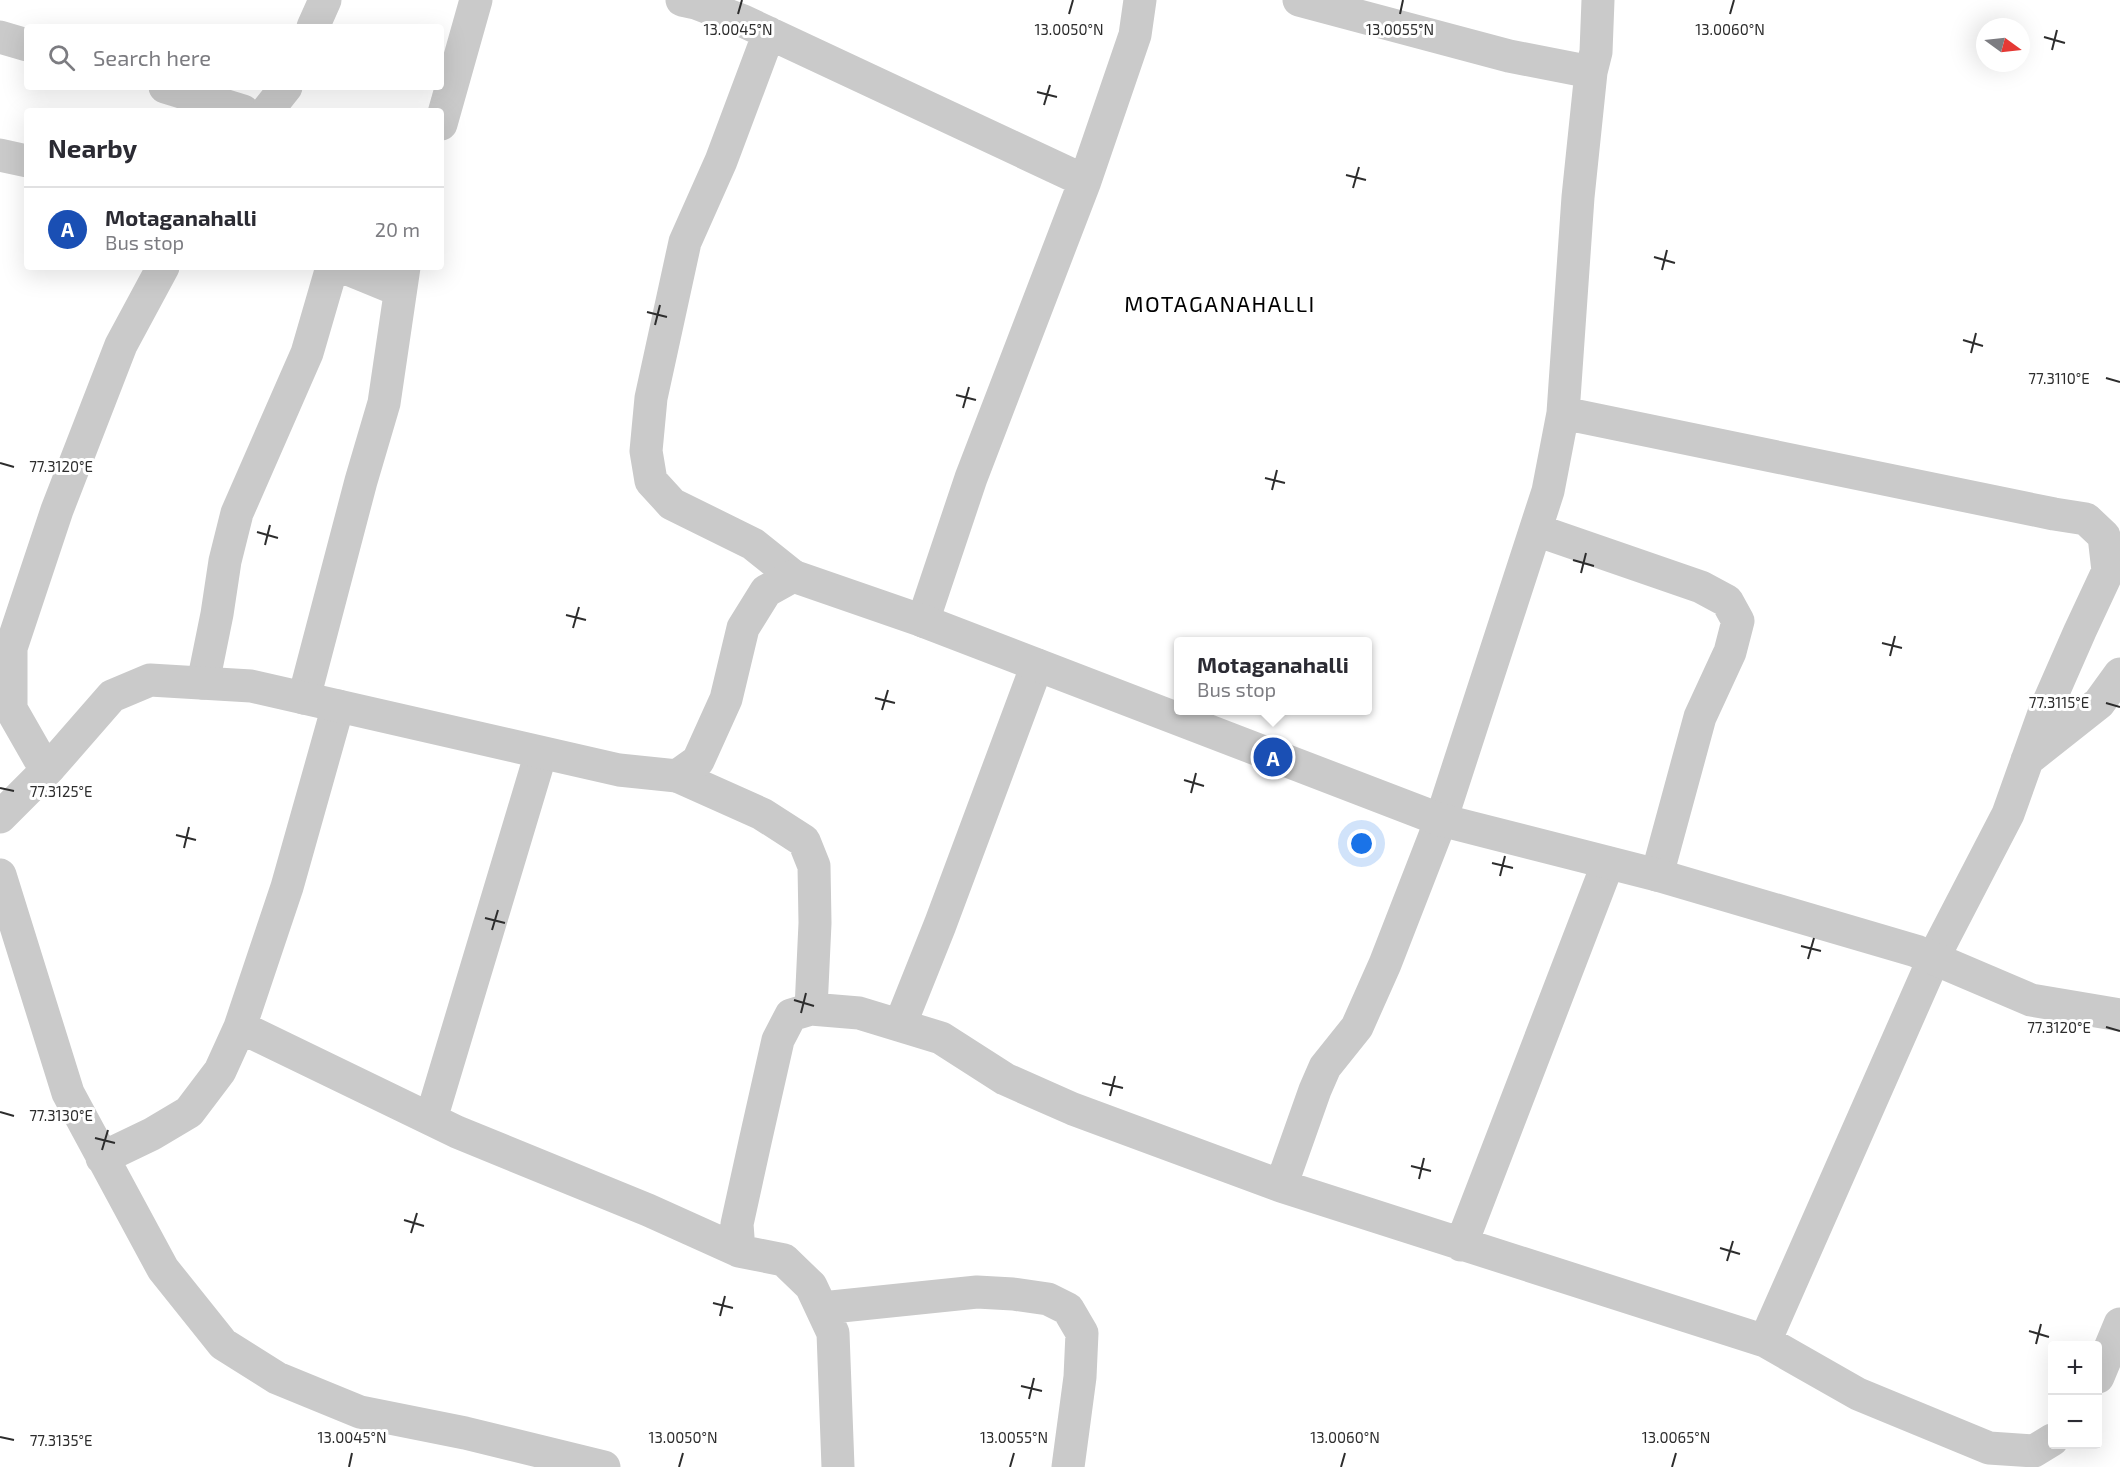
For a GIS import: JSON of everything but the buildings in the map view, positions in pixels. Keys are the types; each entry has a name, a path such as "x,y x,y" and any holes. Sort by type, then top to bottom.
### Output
{"street":[{"path":"314,24 325,0"},
{"path":"444,113 476,0"},
{"path":"682,0 724,14 769,33 1085,181"},
{"path":"923,621 971,478 1085,181 1135,35 1140,0"},
{"path":"1299,0 1509,56 1591,72"},
{"path":"1281,1186 1325,1067 1357,1027 1385,964 1441,820 1548,491 1563,413 1578,197 1591,72 1596,52 1598,0"},
{"path":"769,33 721,160 685,242 651,398 646,451 651,481 672,504 753,544 793,576 923,621 1441,820 1657,875 1916,951 2031,1000 2120,1015"},
{"path":"0,37 24,44"},
{"path":"175,90 233,108"},
{"path":"269,108 284,90"},
{"path":"0,155 24,160"},
{"path":"50,767 39,758 11,709 11,648 57,510 121,345 161,270"},
{"path":"203,683 225,561 237,513 307,353 331,270"},
{"path":"304,698 384,403 393,351 401,278 359,270"},
{"path":"1563,413 2086,519 2104,536 2108,571 2044,713 2008,814 1934,959 1765,1341"},
{"path":"1536,530 1701,587 1727,601 1738,621 1731,652 1700,717 1657,875"},
{"path":"677,776 698,761 726,699 743,628 766,591 793,576"},
{"path":"900,1025 940,925 1037,665"},
{"path":"2027,760 2099,703 2120,674"},
{"path":"0,817 50,767 112,696 150,680 251,686 619,770 677,776 762,814 804,841 814,866 811,1009"},
{"path":"102,1158 152,1134 189,1112 220,1071 240,1027 287,887 338,706"},
{"path":"430,1119 541,753"},
{"path":"1461,1245 1608,863"},
{"path":"0,874 68,1093 163,1269 223,1344 277,1378 360,1412 465,1433 604,1467"},
{"path":"739,1251 736,1224 778,1040 791,1015 811,1009 859,1012 941,1038 1005,1079 1073,1109 1281,1186 1765,1341 1858,1394 1989,1448 2034,1451 2048,1442"},
{"path":"240,1027 430,1119 549,1171 648,1210 739,1251 784,1260 811,1286 833,1333 838,1467"},
{"path":"822,1308 976,1292 1048,1299 1068,1309 1082,1333 1080,1377 1068,1467"},
{"path":"2102,1365 2120,1324"}],"place":[{"name":"Motaganahalli","path":"1273,757"}],"district":[{"name":"MOTAGANAHALLI","path":"1220,304"}]}
